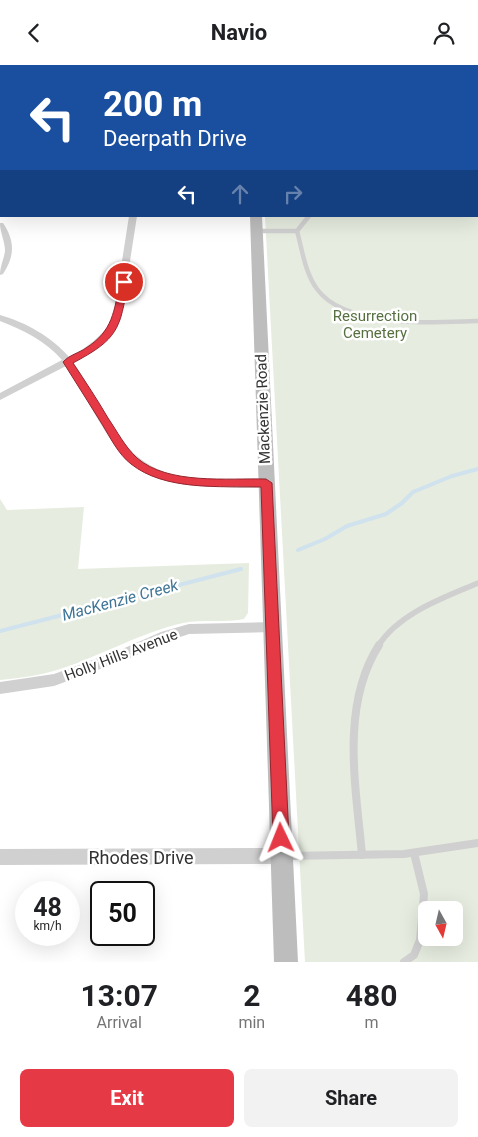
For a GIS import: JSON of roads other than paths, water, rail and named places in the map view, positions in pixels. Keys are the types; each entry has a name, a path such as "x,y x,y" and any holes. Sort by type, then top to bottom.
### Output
{"main road":[{"name":"Mackenzie Road","path":"256,224 286,962"}],"street":[{"path":"0,397 91,349 108,334 117,319 133,217"},
{"path":"0,225 10,245 8,257 0,272"},
{"path":"0,318 17,324 42,339 68,362 121,446 134,461 152,471 195,482 266,483"},
{"name":"Holly Hills Avenue","path":"0,688 54,680 125,654 165,636 189,629 272,627"},
{"name":"Rhodes Drive","path":"0,857 282,856"}],"lane":[{"path":"297,231 308,217"},
{"path":"256,224 297,231"},
{"path":"297,231 317,290 326,299 373,317 428,323 478,321"},
{"path":"362,855 355,749 357,703 366,666 383,639 415,613 478,583"},
{"path":"282,856 414,853 478,843"},
{"path":"404,962 414,955 420,940 424,894 414,853"}],"waterway":[{"path":"298,550 325,539 347,526 386,514 402,503 413,492 452,476 478,469"},
{"name":"MacKenzie Creek","path":"0,631 241,569"}],"park label":[{"name":"Resurrection Cemetery","path":"375,324"}]}
